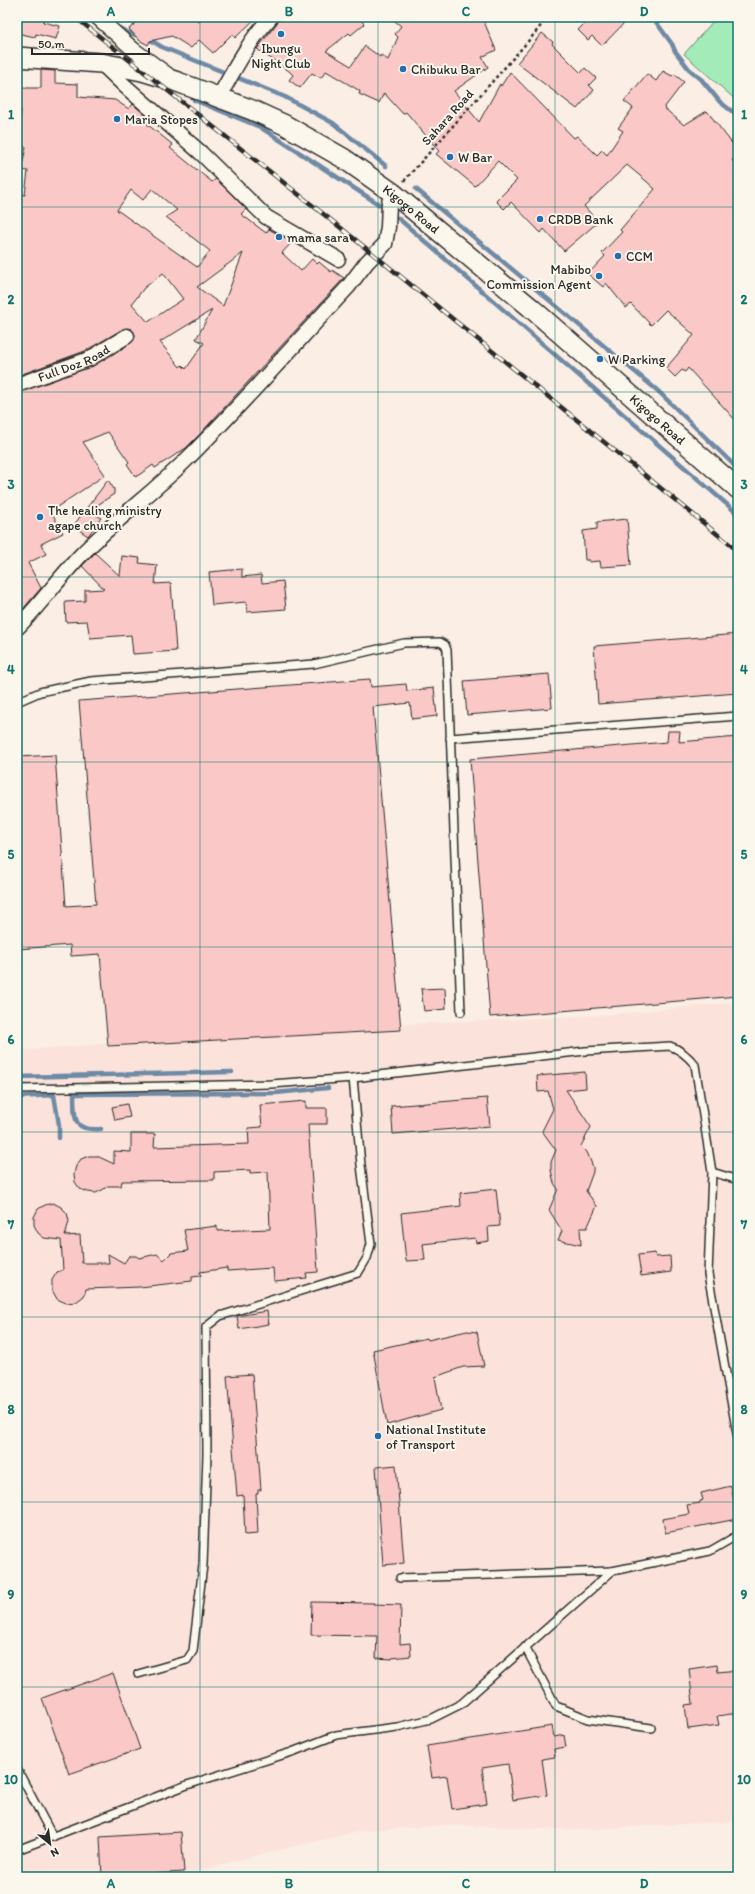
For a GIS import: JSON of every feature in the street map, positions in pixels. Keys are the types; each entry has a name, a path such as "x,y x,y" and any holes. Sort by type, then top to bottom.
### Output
{"main road":[{"name":"Kigogo Road","path":"17,57 100,63 142,71 175,81 219,97 285,125 343,158 393,194 530,307 738,489"}],"street":[{"path":"97,17 134,50 175,81"},
{"path":"219,97 238,63 265,24 272,17"},
{"path":"100,63 202,153 266,217 338,258"},
{"path":"17,628 36,609 80,556 104,532 165,480 214,431 342,293 367,262 385,244 390,202 393,194"},
{"name":"Full Doz Road","path":"17,385 89,359 127,336"}],"lane":[{"path":"17,702 40,692 91,681 314,664 404,643 440,642 445,645 447,650 461,1012"},
{"path":"450,738 738,716"},
{"path":"17,1089 271,1084 353,1078 585,1050 670,1046 684,1053 695,1065 712,1172 708,1274 738,1438"},
{"path":"138,1674 187,1660 193,1651 203,1565 207,1455 206,1328 220,1316 225,1314 288,1294 346,1279 358,1273 367,1258 371,1244 361,1166 353,1078"},
{"path":"712,1172 738,1180"},
{"path":"400,1578 612,1571 710,1551 738,1535"},
{"path":"17,1850 187,1785 292,1752 336,1735 397,1727 431,1720 462,1704 612,1571"},
{"path":"525,1647 556,1706 588,1719 651,1728"},
{"path":"17,1769 53,1837"}],"path":[{"name":"Sahara Road","path":"393,194 531,38 543,23 545,17"}],"shaded area":[{"name":"National Institute of Transport","path":"738,1002 738,1821 575,1830 447,1825 361,1831 254,1856 176,1877 17,1877 17,1051 238,1032 606,1015"}],"green space":[{"path":"717,17 738,17 738,102 684,54"}],"building":[{"path":"17,17 44,17 43,22 60,26 56,39 36,34 35,37 17,33"},
{"path":"143,17 194,17 199,22 203,17 257,17 235,38 232,34 213,53 199,40 191,48 172,36 150,41 148,45 139,40 129,29"},
{"path":"279,17 359,17 364,24 351,35 349,33 326,51 351,66 365,46 380,57 381,55 388,60 398,37 395,34 401,26 390,17 482,17 496,50 482,57 488,67 454,91 479,122 500,84 501,86 510,72 574,138 577,136 597,155 602,150 607,155 623,131 618,128 633,108 624,101 647,74 656,81 663,71 672,76 674,74 684,82 664,108 684,125 707,111 738,151 738,155 732,160 738,168 738,423 688,368 685,372 682,370 675,377 666,368 694,335 666,310 651,325 631,304 626,308 606,283 603,287 588,274 605,256 602,253 622,232 620,230 655,189 645,180 627,165 584,206 598,222 564,251 544,229 541,233 511,202 504,209 496,201 517,180 498,161 475,186 436,154 439,151 406,112 403,114 384,93 379,103 359,94 360,91 326,71 321,78 312,73 300,88 289,80 293,75 289,71 257,49 277,23"},
{"path":"591,17 630,17 602,46 592,36 588,40 578,30"},
{"path":"542,33 553,42 552,44 581,73 585,68 596,78 589,85 594,90 577,109 517,63"},
{"path":"41,70 55,71 55,83 78,84 78,97 115,100 129,109 133,104 151,120 147,124 173,145 170,148 212,182 216,179 246,209 241,214 266,233 269,229 292,242 282,253 301,271 312,259 317,264 319,262 331,272 332,270 344,278 199,435 186,448 155,468 153,465 136,477 127,464 129,462 108,432 83,442 105,475 51,511 63,533 41,544 46,554 28,563 41,588 17,616 17,393 93,366 131,343 135,336 131,329 123,329 85,351 17,376 17,194 25,195 28,171 21,170 26,147 18,146 21,110 17,110 17,88 41,88","holes":["152,189 177,210 166,217 210,251 197,267 117,210 131,190 143,200","243,253 223,306 197,287","163,273 183,299 148,322 132,304 144,288","212,310 196,339 204,343 186,369 182,365 180,367 160,342"]},
{"path":"108,480 114,489 114,494 90,510 101,518 88,536 73,526"},
{"path":"627,519 631,565 601,567 600,561 589,562 589,560 585,560 583,531 597,529 597,522"},
{"path":"95,553 120,576 122,556 140,558 139,563 157,565 155,584 171,583 176,651 133,654 131,635 90,638 87,621 66,622 65,602 85,601 85,590 104,589 82,566"},
{"path":"242,569 242,577 261,575 262,583 283,581 286,609 247,612 246,602 212,605 209,572"},
{"path":"738,634 738,693 598,704 594,646"},
{"path":"549,674 552,708 467,715 464,681"},
{"path":"370,679 371,687 406,684 407,691 434,688 437,716 412,719 410,703 373,707 401,1030 108,1046 100,954 71,956 70,945 18,949 17,757 55,755 66,906 96,904 79,701"},
{"path":"668,731 680,731 679,742 738,737 738,996 490,1017 470,759 667,742"},
{"path":"445,988 446,1009 424,1011 421,989"},
{"path":"585,1072 586,1088 566,1090 591,1127 581,1146 587,1152 593,1167 593,1172 586,1191 597,1206 587,1228 580,1228 581,1245 558,1240 562,1231 549,1210 558,1189 554,1183 551,1170 551,1162 556,1150 542,1131 553,1109 548,1091 538,1092 537,1076"},
{"path":"487,1098 490,1126 393,1134 391,1106"},
{"path":"306,1101 306,1108 327,1108 327,1124 308,1124 318,1272 306,1273 307,1278 274,1281 273,1268 227,1271 227,1268 200,1272 201,1276 192,1277 192,1281 140,1287 86,1289 84,1296 76,1302 66,1303 57,1299 52,1290 52,1280 57,1272 63,1270 61,1240 44,1238 38,1233 34,1225 34,1217 38,1209 45,1205 53,1203 61,1207 67,1213 69,1221 65,1236 80,1235 82,1263 109,1263 108,1254 124,1263 129,1256 136,1256 139,1258 157,1254 164,1260 171,1253 188,1251 184,1230 217,1226 217,1231 270,1229 268,1172 250,1173 250,1170 214,1172 214,1180 122,1181 121,1186 107,1186 96,1193 80,1189 75,1182 74,1174 76,1166 81,1159 89,1156 97,1156 114,1164 114,1151 131,1152 131,1134 155,1134 154,1147 249,1144 248,1128 262,1127 260,1105"},
{"path":"127,1104 130,1117 115,1120 112,1107"},
{"path":"496,1189 500,1226 488,1227 489,1241 476,1243 475,1238 423,1244 425,1260 406,1261 401,1213 461,1206 460,1193"},
{"path":"655,1253 656,1257 670,1256 671,1272 641,1276 638,1255"},
{"path":"267,1311 269,1324 239,1329 237,1316"},
{"path":"467,1331 477,1332 484,1366 463,1367 435,1377 441,1410 387,1425 373,1350"},
{"path":"252,1374 261,1490 258,1490 258,1494 256,1494 258,1534 245,1535 243,1495 237,1496 227,1376"},
{"path":"396,1465 404,1563 383,1565 376,1467"},
{"path":"731,1486 737,1519 665,1533 663,1519 689,1514 687,1505 700,1503 700,1501 703,1500 701,1493"},
{"path":"312,1602 401,1605 400,1644 410,1643 411,1656 392,1659 376,1658 377,1636 311,1635"},
{"path":"717,1665 718,1672 738,1670 738,1713 717,1716 719,1725 688,1729 685,1705 693,1704 689,1669"},
{"path":"113,1673 140,1749 69,1774 42,1698"},
{"path":"552,1726 554,1737 564,1735 566,1747 554,1749 555,1757 542,1759 547,1795 513,1800 508,1764 482,1768 487,1804 452,1809 447,1776 432,1778 427,1746"},
{"path":"181,1832 184,1872 102,1877 100,1837"}],"waterway":[{"path":"656,18 656,22 689,69 701,79 720,102 738,116"},
{"path":"117,27 129,33 140,36"},
{"path":"147,38 162,47 285,97 333,123 386,166"},
{"path":"194,100 260,127 380,205"},
{"path":"416,189 658,391 738,469"},
{"path":"398,218 738,514"},
{"path":"17,1077 232,1072"},
{"path":"101,1129 84,1128 80,1125 75,1116 74,1094 275,1093 328,1088"},
{"path":"17,1097 54,1095 59,1125 59,1138"}],"railway":[{"path":"75,17 341,228 738,551"}],"place":[{"name":"Ibungu Night Club","path":"281,34"},
{"name":"Chibuku Bar","path":"403,69"},
{"name":"Maria Stopes","path":"117,119"},
{"name":"W Bar","path":"450,157"},
{"name":"CRDB Bank","path":"540,219"},
{"name":"mama sara","path":"279,237"},
{"name":"CCM","path":"618,256"},
{"name":"Mabibo Commission Agent","path":"599,276"},
{"name":"W Parking","path":"600,359"},
{"name":"The healing ministry agape church","path":"40,517"},
{"name":"National Institute of Transport","path":"378,1436"}]}
